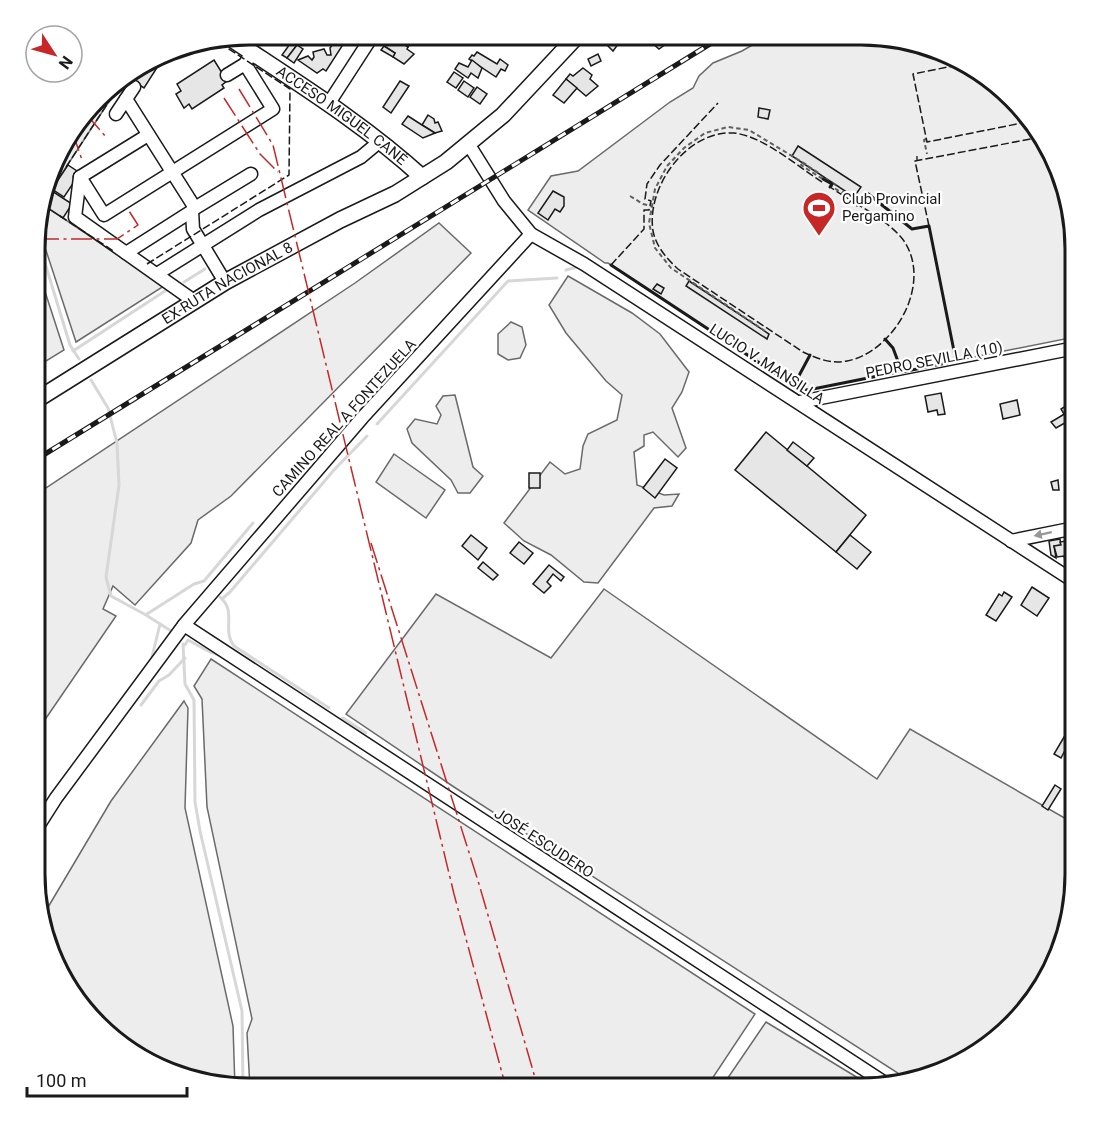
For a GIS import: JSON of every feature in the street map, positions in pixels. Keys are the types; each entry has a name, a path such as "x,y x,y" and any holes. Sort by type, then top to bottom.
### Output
{"main road":[{"name":"ACCESO MIGUEL CANÉ","path":"237,45 249,58 328,103 422,177"},
{"name":"EX-RUTA NACIONAL 8","path":"45,395 225,282 340,220 395,194 422,177 469,145 503,116 569,45"}],"street":[{"path":"328,103 366,45"},
{"path":"81,177 104,215 273,109 249,58 227,75"},
{"path":"116,114 134,87"},
{"path":"126,99 193,210 193,229 225,282"},
{"path":"148,135 81,177 75,217 194,301"},
{"path":"157,274 259,210 361,157 379,142"},
{"name":"LUCIO V. MANSILLA","path":"469,145 504,201 531,234 584,264 800,402 1065,576"},
{"path":"126,253 251,174"},
{"name":"CAMINO REAL A FONTEZUELA","path":"45,815 184,625 362,418 531,234"},
{"name":"PEDRO SEVILLA (10)","path":"800,402 1065,350"},
{"path":"1011,541 1065,530"},
{"name":"JOSÉ ESCUDERO","path":"184,625 877,1078"}],"path":[{"path":"765,331 671,268 655,248 649,223 655,189 668,166 684,148 705,133 728,127 749,130 808,166 813,172 820,174"},
{"path":"926,139 924,140 927,154"},
{"path":"916,156 917,160"},
{"path":"802,164 839,187 844,191 842,194 831,186 833,184"},
{"path":"630,196 651,206"}],"shaded area":[{"name":"Club Provincial Pergamino","path":"752,45 888,47 914,52 939,61 963,72 996,96 1023,125 1038,147 1054,183 1065,236 1065,339 808,390 799,389 528,210 551,176 578,171 670,102 693,88 699,76 713,63"},
{"path":"109,101 56,182 79,136"},
{"path":"49,209 164,286 76,342 45,248"},
{"path":"439,223 471,253 231,496 198,520 191,543 135,605 113,586 103,609 116,616 45,720 45,489 355,283"},
{"path":"568,276 632,313 660,334 689,372 682,392 672,408 686,448 678,457 653,432 644,435 644,446 634,452 637,485 664,495 679,494 672,506 654,508 598,583 584,582 551,555 524,541 504,523 550,462 565,474 580,469 583,446 588,434 617,420 622,395 606,381 566,333 549,305"},
{"path":"45,292 64,350 45,362"},
{"path":"511,322 522,327 526,345 520,358 508,360 498,354 498,334"},
{"path":"455,395 473,467 483,476 470,493 458,493 451,480 412,443 407,429 415,419 437,424 441,415 436,406 443,396"},
{"path":"394,454 445,490 426,518 376,482"},
{"path":"604,589 877,779 910,729 1065,818 1065,887 1061,914 1049,952 1031,987 996,1027 974,1044 927,1067 899,1074 454,787 346,714 436,594 551,658"},
{"path":"211,659 755,1014 713,1078 249,1078 247,1033 252,1019 207,807 202,699 194,686"},
{"path":"184,701 188,708 185,808 233,1026 235,1078 196,1071 171,1062 147,1051 125,1036 87,998 72,976 61,952 48,907 111,801"},
{"path":"766,1022 858,1078 728,1078"}],"building":[{"path":"289,45 297,45 287,58 282,55"},
{"path":"297,45 303,49 294,63 287,58"},
{"path":"332,45 343,45 326,71 323,69 317,73 298,60 308,56 312,60 313,52 324,49 327,55 331,55"},
{"path":"405,45 414,54 404,64 393,57 395,53 384,46"},
{"path":"609,45 618,45 613,51"},
{"path":"384,46 395,53 393,57 381,50"},
{"path":"477,52 497,64 500,59 508,65 505,71 501,69 496,77 469,59"},
{"path":"598,54 601,61 591,66 588,59"},
{"path":"214,60 227,81 222,85 224,88 192,109 189,104 184,108 176,94 181,91 177,84"},
{"path":"472,60 482,68 478,78 471,73 468,78 455,69 459,63 468,67"},
{"path":"158,67 144,88 133,81"},
{"path":"583,68 592,75 590,79 598,86 586,96 566,79 570,74 573,76"},
{"path":"454,72 463,78 456,88 447,82"},
{"path":"566,79 577,88 564,103 553,95"},
{"path":"400,81 409,86 391,113 383,107"},
{"path":"464,81 474,88 468,97 458,90"},
{"path":"477,87 487,94 480,104 470,97"},
{"path":"759,108 770,110 768,119 758,117"},
{"path":"428,115 434,119 435,123 438,122 442,131 435,133 422,125"},
{"path":"408,116 435,133 423,138 402,124"},
{"path":"798,146 861,187 854,197 792,156"},
{"path":"68,165 80,173 64,197 54,190 56,183"},
{"path":"553,191 564,197 564,206 560,212 555,209 548,220 538,213"},
{"path":"54,192 72,204 63,218 49,209"},
{"path":"689,281 769,334 767,339 686,286"},
{"path":"657,284 664,288 661,294 653,289"},
{"path":"941,393 945,414 938,415 937,410 928,412 925,396"},
{"path":"1017,400 1020,415 1003,419 1000,404"},
{"path":"1065,414 1065,423 1056,428 1051,422"},
{"path":"766,432 866,515 836,552 735,470"},
{"path":"793,442 814,458 807,466 787,450"},
{"path":"665,459 677,468 655,498 643,488"},
{"path":"529,473 540,473 540,488 529,488"},
{"path":"1058,480 1059,490 1053,490 1051,482"},
{"path":"471,535 487,548 478,560 462,546"},
{"path":"850,535 871,552 857,569 836,552"},
{"path":"1060,539 1061,545 1054,546 1056,558 1051,555 1049,541"},
{"path":"1065,541 1065,560 1064,556 1057,557 1054,546 1061,545 1060,542"},
{"path":"519,542 533,553 524,564 510,553"},
{"path":"483,562 498,575 493,580 478,568"},
{"path":"549,565 564,577 561,581 553,574 547,582 551,586 544,593 533,584"},
{"path":"1032,587 1049,598 1037,616 1021,605"},
{"path":"1004,592 1012,597 996,621 986,615 999,594 1002,596"},
{"path":"1065,735 1065,750 1061,758 1054,754"},
{"path":"1055,785 1061,789 1048,810 1042,806"}],"waterway":[{"path":"45,263 70,345 79,359"},
{"path":"566,270 577,267 584,271"},
{"path":"184,282 205,269"},
{"path":"377,424 508,281 557,278"},
{"path":"73,351 168,289"},
{"path":"91,380 108,408 117,443 119,485 106,577 111,596 171,631"},
{"path":"220,597 222,599 230,592 334,470 367,436"},
{"path":"147,614 194,584 204,581 253,523"},
{"path":"222,599 228,610 229,634 234,646 329,708"},
{"path":"152,657 160,624"},
{"path":"185,645 188,640 219,655"},
{"path":"183,644 185,684 194,700 195,802 242,1011 243,1078"},
{"path":"141,705 159,681 169,675 185,658"},
{"path":"343,718 366,733"}],"railway":[{"path":"45,454 708,45"}],"fence":[{"path":"147,264 289,175 290,89 225,47"},
{"path":"951,66 913,74 927,142 1021,123"},
{"path":"66,167 109,101"},
{"path":"611,265 644,229 644,210 649,210 651,201 645,199 647,184 660,165 718,103"},
{"path":"822,182 780,153 745,135 734,133 717,135 701,141 686,151 673,164 663,180 656,197 653,214 653,231 656,242 669,261 678,269 803,352 825,360 847,361 864,355 880,344 893,330 904,314 911,295 914,277 912,258 904,241 897,233 880,219 830,187"},
{"path":"929,226 915,161 1032,139"},
{"path":"60,216 115,252"}],"wall":[{"path":"823,179 832,184 830,187"},
{"path":"864,196 867,193 912,229 929,226 956,361 902,372 893,348 885,339"},
{"path":"857,205 861,200"},
{"path":"611,265 799,389 808,390 893,373"},
{"path":"794,385 810,355"}],"power":[{"path":"239,89 273,145 454,894 503,1078"},
{"path":"224,98 260,154 278,172"},
{"path":"91,120 106,137"},
{"path":"76,141 82,160"},
{"path":"46,239 117,239 138,225 129,211"},
{"path":"371,543 479,884 535,1078"}],"place":[{"name":"Club Provincial Pergamino","path":"819,237"}]}
